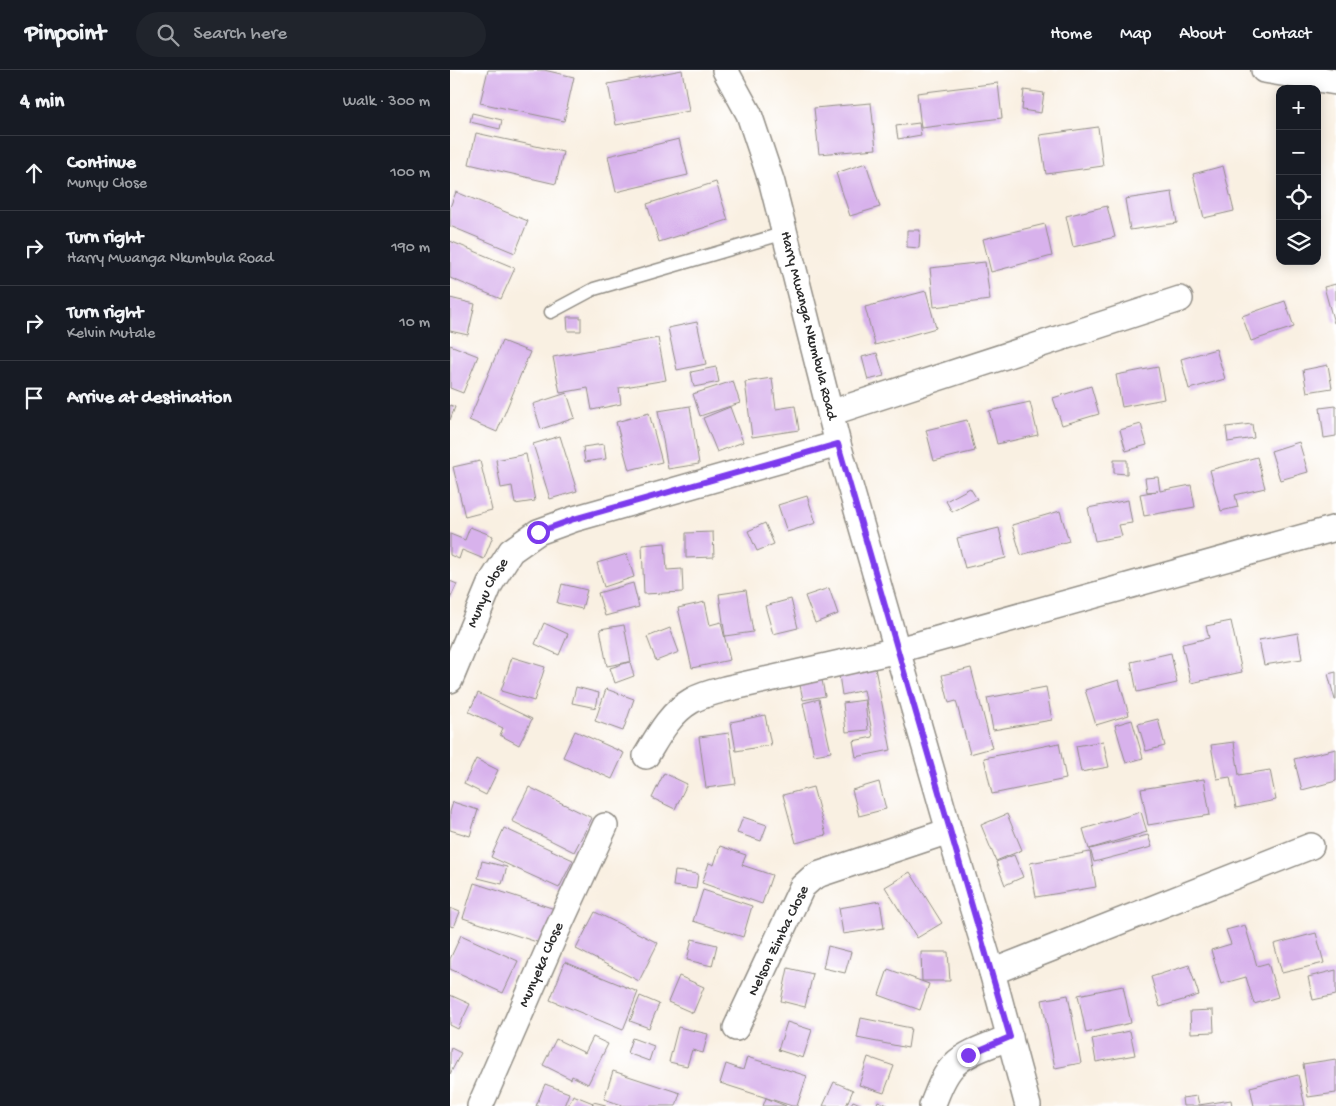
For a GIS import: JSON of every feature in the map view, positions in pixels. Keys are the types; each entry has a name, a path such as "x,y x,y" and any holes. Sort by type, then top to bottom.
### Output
{"street":[{"name":"Harry Mwanga Nkumbula Road","path":"725,70 749,114 772,183 838,444 949,831 992,972 1028,1106"},
{"path":"1264,70 1336,82"},
{"path":"830,413 1180,299"},
{"name":"Munyu Close","path":"450,680 490,584 511,551 538,532 583,516 838,444"},
{"path":"646,756 674,716 691,701 706,694 725,688 898,650 1336,528"},
{"name":"Munyeka Close","path":"480,1106 605,826"},
{"name":"Nelson Zimba Close","path":"736,1028 806,882 820,874 949,831"},
{"path":"992,972 1311,846"},
{"path":"932,1106 944,1079 954,1064 968,1055 1010,1037"}],"lane":[{"path":"551,312 594,290 785,233"}],"building":[{"path":"488,70 544,70 574,77 564,121 480,103"},
{"path":"682,70 689,111 616,125 608,84"},
{"path":"998,83 1002,118 921,128 917,93"},
{"path":"1024,90 1044,93 1041,113 1022,110"},
{"path":"871,103 876,149 819,154 814,108"},
{"path":"472,113 502,120 500,129 470,122"},
{"path":"919,123 921,135 898,139 896,126"},
{"path":"1098,127 1103,166 1046,174 1040,135"},
{"path":"476,133 563,152 556,184 469,164"},
{"path":"679,139 688,175 616,192 608,156"},
{"path":"866,163 880,207 850,216 836,173"},
{"path":"1223,166 1234,211 1204,218 1193,174"},
{"path":"716,182 728,220 659,242 647,204"},
{"path":"456,192 528,221 515,253 450,226 450,207"},
{"path":"1172,192 1177,223 1130,230 1125,199"},
{"path":"1107,206 1115,237 1073,247 1066,216"},
{"path":"1045,224 1052,256 991,272 983,239"},
{"path":"907,230 920,230 919,248 907,247"},
{"path":"450,241 515,268 501,299 450,278"},
{"path":"985,262 990,300 934,307 930,268"},
{"path":"1336,284 1336,322 1334,323 1324,287"},
{"path":"926,291 936,328 875,345 865,307"},
{"path":"450,298 475,304 468,335 450,331"},
{"path":"1285,301 1294,327 1251,341 1242,316"},
{"path":"567,317 581,317 581,331 568,331"},
{"path":"697,322 706,364 677,370 668,328"},
{"path":"658,338 666,380 619,388 621,404 592,410 588,388 560,393 553,357"},
{"path":"502,341 530,352 497,432 469,420"},
{"path":"450,345 478,356 463,393 450,388"},
{"path":"1216,349 1225,379 1189,389 1181,359"},
{"path":"877,353 884,376 868,380 862,357"},
{"path":"1328,365 1332,388 1307,392 1303,370"},
{"path":"716,367 719,382 694,387 691,372"},
{"path":"1158,367 1164,399 1122,407 1116,375"},
{"path":"772,378 776,409 795,406 799,430 752,437 745,382"},
{"path":"733,381 740,403 700,416 693,394"},
{"path":"1091,386 1099,414 1062,425 1053,398"},
{"path":"567,393 575,418 541,429 533,404"},
{"path":"1030,402 1038,435 997,444 989,411"},
{"path":"450,405 455,407 450,420"},
{"path":"690,406 699,464 668,469 658,411"},
{"path":"1336,406 1336,436 1324,438 1320,408"},
{"path":"730,407 743,442 717,452 703,418"},
{"path":"649,413 662,462 629,470 616,422"},
{"path":"967,420 975,451 934,461 926,430"},
{"path":"1141,424 1147,445 1126,451 1120,430"},
{"path":"1252,424 1254,438 1228,442 1226,427"},
{"path":"560,436 577,491 550,499 533,444"},
{"path":"1299,442 1308,472 1280,480 1271,451"},
{"path":"604,444 606,459 585,462 583,447"},
{"path":"526,454 535,501 515,504 512,486 501,488 496,460"},
{"path":"1257,457 1265,488 1235,495 1238,507 1221,511 1210,470"},
{"path":"1114,460 1127,460 1127,474 1114,473"},
{"path":"480,461 492,510 465,517 453,467"},
{"path":"1158,477 1160,491 1191,485 1195,507 1144,516 1140,494 1158,491 1147,492 1145,478"},
{"path":"970,488 977,499 952,512 946,501"},
{"path":"807,496 816,523 787,532 778,505"},
{"path":"1128,500 1132,523 1119,525 1122,536 1095,541 1088,508"},
{"path":"1060,511 1069,541 1021,555 1012,525"},
{"path":"765,523 774,544 757,551 748,531"},
{"path":"470,527 493,536 484,559 462,550 459,559 450,555 450,534 465,540"},
{"path":"999,528 1006,558 965,568 957,538"},
{"path":"713,532 714,557 686,558 686,533"},
{"path":"665,543 667,570 682,569 683,592 644,594 642,545"},
{"path":"627,554 634,577 604,587 597,563"},
{"path":"450,581 457,584 450,599"},
{"path":"633,583 639,607 605,616 598,593"},
{"path":"562,584 587,590 582,609 557,603"},
{"path":"829,588 838,614 815,623 805,596"},
{"path":"746,590 753,632 725,636 719,594"},
{"path":"791,599 798,628 773,634 765,606"},
{"path":"705,602 710,625 721,622 730,660 692,668 678,608"},
{"path":"1231,621 1242,672 1191,683 1182,644 1209,638 1206,626"},
{"path":"544,623 568,634 559,655 535,644"},
{"path":"624,625 634,676 615,683 610,668 629,662 607,666 600,629"},
{"path":"670,628 679,652 656,661 647,637"},
{"path":"1298,633 1302,659 1264,665 1259,640"},
{"path":"1171,653 1177,683 1137,692 1131,662"},
{"path":"512,657 545,667 534,701 501,691"},
{"path":"875,668 891,750 856,757 853,741 873,737 864,690 842,695 839,675"},
{"path":"971,668 992,748 970,754 956,701 949,703 942,675"},
{"path":"1336,672 1336,700 1335,700 1328,674"},
{"path":"822,680 825,696 803,700 800,685"},
{"path":"1119,680 1129,715 1096,725 1085,690"},
{"path":"576,687 599,693 596,708 572,703"},
{"path":"1046,687 1052,720 993,730 987,698"},
{"path":"606,689 634,699 623,731 595,721"},
{"path":"478,693 532,719 519,745 500,735 503,728 469,712"},
{"path":"819,699 831,752 814,755 803,703"},
{"path":"865,700 868,730 846,732 843,703"},
{"path":"765,715 771,745 736,751 731,722"},
{"path":"1158,719 1165,746 1146,751 1138,724"},
{"path":"1132,720 1143,758 1126,763 1115,725"},
{"path":"575,731 624,753 612,779 563,757"},
{"path":"729,733 736,784 706,788 699,737"},
{"path":"1103,741 1109,767 1081,772 1076,746"},
{"path":"1234,742 1239,775 1270,770 1276,800 1236,808 1230,777 1217,779 1211,745"},
{"path":"1059,743 1066,779 992,794 984,758"},
{"path":"1336,749 1336,781 1302,790 1294,759"},
{"path":"476,759 498,770 486,795 464,784"},
{"path":"664,773 687,784 675,809 652,798"},
{"path":"1204,779 1210,815 1148,825 1141,789"},
{"path":"879,782 886,809 859,816 852,790"},
{"path":"529,787 592,818 574,852 512,821"},
{"path":"813,787 826,835 796,843 783,795"},
{"path":"453,802 478,810 470,836 450,830 450,812"},
{"path":"1141,812 1147,832 1089,849 1083,829"},
{"path":"1007,814 1022,850 996,861 981,825"},
{"path":"743,817 767,825 761,841 737,833"},
{"path":"504,828 573,860 559,888 491,857"},
{"path":"1148,835 1152,847 1094,862 1090,849"},
{"path":"720,846 746,855 742,865 772,875 762,904 702,883 709,863 714,865"},
{"path":"1090,852 1096,887 1036,897 1030,863"},
{"path":"1014,855 1023,877 1005,885 996,862"},
{"path":"482,861 507,867 502,884 478,878"},
{"path":"675,871 698,874 696,889 673,886"},
{"path":"910,872 942,923 917,938 885,887"},
{"path":"474,883 558,910 546,945 463,918"},
{"path":"703,890 752,906 743,937 693,921"},
{"path":"880,901 884,928 843,934 839,908"},
{"path":"450,908 460,912 454,927 450,926"},
{"path":"595,912 658,943 639,981 576,949"},
{"path":"1245,925 1257,966 1268,963 1278,997 1254,1004 1246,977 1221,984 1211,950 1231,944 1226,930"},
{"path":"1316,933 1324,963 1282,973 1274,944"},
{"path":"461,935 518,961 503,993 450,969 450,959"},
{"path":"692,939 717,945 712,966 687,960"},
{"path":"828,946 851,952 845,973 823,968"},
{"path":"921,952 948,952 950,981 922,981"},
{"path":"565,962 638,992 623,1030 550,1000"},
{"path":"1189,965 1199,995 1160,1007 1151,977"},
{"path":"788,968 813,974 805,1007 781,1001"},
{"path":"888,969 929,984 920,1010 879,995"},
{"path":"1336,970 1336,995 1313,1000 1308,977"},
{"path":"679,976 704,987 693,1013 668,1002"},
{"path":"1123,986 1131,1023 1086,1033 1078,995"},
{"path":"450,995 470,1004 458,1029 450,1025"},
{"path":"1068,995 1081,1063 1055,1068 1042,1000"},
{"path":"640,996 659,1004 649,1028 630,1021"},
{"path":"1213,1010 1214,1032 1191,1033 1190,1011"},
{"path":"861,1018 911,1028 908,1048 857,1038"},
{"path":"787,1022 812,1030 803,1058 778,1050"},
{"path":"678,1027 708,1034 703,1053 692,1050 687,1066 669,1062"},
{"path":"1130,1031 1135,1055 1096,1062 1092,1039"},
{"path":"593,1037 608,1044 588,1084 572,1076 571,1079 543,1065 556,1039 585,1053"},
{"path":"632,1038 654,1046 649,1061 627,1053"},
{"path":"451,1048 461,1053 450,1074 450,1051"},
{"path":"747,1057 807,1076 797,1106 720,1083 726,1064 743,1070"},
{"path":"868,1057 894,1066 884,1093 859,1085"},
{"path":"1336,1059 1336,1093 1308,1097 1303,1064"},
{"path":"613,1071 680,1093 676,1106 625,1106 604,1099"},
{"path":"1298,1075 1305,1106 1254,1106 1250,1087"},
{"path":"834,1082 853,1090 846,1106 823,1106"},
{"path":"545,1084 569,1093 564,1106 536,1106"},
{"path":"573,1095 593,1103 592,1106 568,1106"},
{"path":"1197,1096 1199,1105 1231,1100 1232,1106 1183,1106 1182,1098"},
{"path":"766,1098 786,1106 763,1106"},
{"path":"853,1101 865,1106 850,1106"},
{"path":"878,1101 890,1106 876,1106"},
{"path":"593,1102 606,1105 592,1106"}],"route":[{"path":"538,532 574,519 838,444 1010,1037 968,1055"}]}
